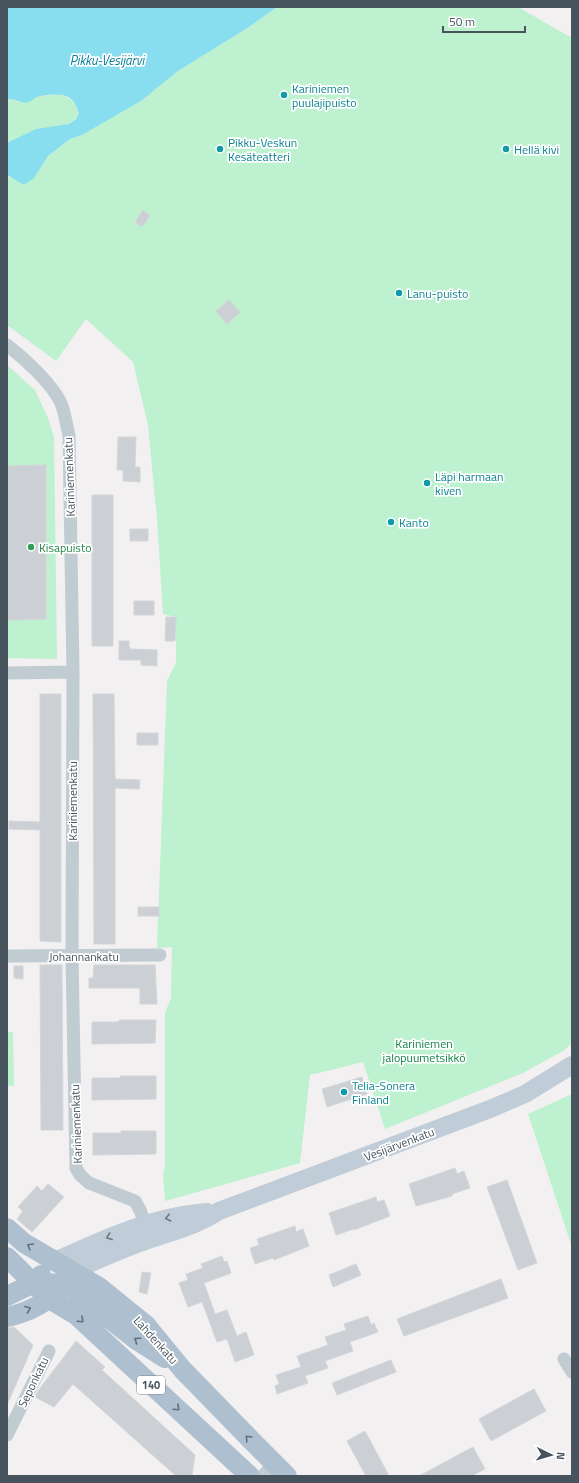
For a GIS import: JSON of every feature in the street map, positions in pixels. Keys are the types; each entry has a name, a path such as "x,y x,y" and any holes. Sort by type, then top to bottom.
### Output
{"main road":[{"path":"7,1228 24,1243 55,1261 68,1278 32,1284"},
{"name":"140","path":"7,1257 48,1300 76,1315 250,1476"},
{"name":"Vesijärvenkatu","path":"7,1296 32,1284 55,1261"},
{"name":"Vesijärvenkatu","path":"7,1317 35,1307 48,1300 68,1278"},
{"name":"Lahdenkatu","path":"68,1278 72,1289 135,1338 182,1369 276,1472"}],"street":[{"name":"Kariniemenkatu","path":"7,345 21,356 54,392 61,402 69,435 73,672 72,956 76,1168 80,1175 89,1183 135,1201 148,1232"},
{"path":"7,673 73,672"},
{"name":"Johannankatu","path":"7,956 160,955"},
{"name":"Vesijärvenkatu","path":"55,1261 103,1239 148,1232 176,1232 205,1220 219,1211 490,1109 525,1094 572,1065"},
{"name":"Vesijärvenkatu","path":"68,1278 148,1232"},
{"name":"Seponkatu","path":"7,1435 49,1351"},
{"path":"564,1359 572,1372"}],"green space":[{"name":"Kariniemen jalopuumetsikkö","path":"277,7 518,7 572,38 572,1043 563,1051 523,1073 385,1129 363,1062 310,1075 300,1163 165,1201 163,1177 165,1164 165,1013 171,998 172,947 157,948 167,681 176,663 176,617 163,614 157,519 148,425 133,362 86,319 56,361 7,325 7,177 34,178 48,156 70,139 82,135 141,101 178,71 249,27"},
{"path":"58,94 69,98 74,102 79,113 74,121 65,126 35,130 7,143 7,99 12,99 19,102 28,102 36,97"},
{"name":"Kisapuisto","path":"7,365 35,390 48,418 54,437 57,659 7,658"},
{"path":"7,1032 13,1032 14,1086 7,1086"},
{"path":"572,1094 572,1247 528,1114"}],"water":[{"name":"Pikku-Vesijärvi","path":"7,7 277,7 249,27 178,71 141,101 82,135 70,139 48,156 34,178 24,185 9,176 7,177 7,143 36,129 69,124 76,119 79,113 72,100 64,95 36,97 29,102 7,99"}],"building":[{"path":"143,210 150,216 142,227 135,222"},
{"path":"229,300 240,312 227,324 216,311"},
{"path":"118,437 136,437 135,467 140,467 140,482 123,481 123,470 117,470"},
{"path":"46,465 46,619 7,620 7,466"},
{"path":"92,495 113,495 113,646 92,646"},
{"path":"130,529 148,529 148,541 130,541"},
{"path":"134,601 154,601 154,615 134,615"},
{"path":"166,617 176,617 175,641 165,641"},
{"path":"119,641 129,641 130,649 157,650 157,666 141,665 141,660 119,660"},
{"path":"40,694 61,694 61,942 40,941 40,830 9,829 9,821 40,822"},
{"path":"93,694 114,694 115,779 140,780 139,789 115,788 115,944 94,944"},
{"path":"137,733 158,733 158,745 137,745"},
{"path":"138,907 159,907 159,916 138,916"},
{"path":"40,965 62,965 63,1130 41,1130"},
{"path":"94,965 155,965 157,1004 140,1004 140,988 89,988 89,978 93,978"},
{"path":"14,966 23,966 23,979 14,978"},
{"path":"119,1020 156,1020 155,1043 92,1044 92,1022 119,1022"},
{"path":"120,1076 156,1076 156,1099 92,1100 92,1078 120,1078"},
{"name":"Telia-Sonera Finland","path":"362,1077 367,1094 327,1107 322,1089"},
{"path":"121,1131 156,1131 156,1154 93,1155 93,1133 121,1133"},
{"path":"455,1168 457,1174 464,1171 470,1188 452,1194 452,1196 416,1206 409,1184"},
{"path":"507,1180 537,1263 518,1270 487,1187"},
{"path":"48,1184 64,1197 32,1232 17,1219 23,1211 18,1207 37,1186 42,1191"},
{"path":"376,1197 377,1202 384,1200 390,1216 354,1230 336,1235 329,1213"},
{"path":"295,1226 296,1232 303,1229 309,1246 274,1260 273,1258 255,1264 250,1248 259,1245 257,1239"},
{"path":"222,1256 224,1262 227,1261 231,1273 204,1283 215,1314 227,1310 237,1336 246,1332 254,1355 235,1362 227,1339 217,1342 202,1302 188,1307 179,1283 188,1280 186,1274 203,1268 201,1264"},
{"path":"356,1264 361,1275 333,1287 329,1275"},
{"path":"142,1272 151,1273 147,1294 139,1292"},
{"path":"501,1279 508,1298 404,1336 397,1319"},
{"path":"368,1316 371,1325 374,1323 378,1332 350,1342 353,1351 325,1361 328,1368 305,1376 308,1383 277,1394 275,1386 279,1384 276,1375 301,1367 297,1356 328,1345 325,1337 346,1330 344,1324"},
{"path":"14,1327 33,1345 7,1405 7,1328"},
{"path":"76,1341 105,1367 102,1370 195,1455 192,1476 176,1476 73,1384 54,1407 35,1397"},
{"path":"391,1360 396,1372 337,1395 332,1383"},
{"path":"534,1389 546,1411 491,1441 479,1419"},
{"path":"365,1431 389,1476 366,1476 347,1441"},
{"path":"473,1447 485,1469 471,1476 419,1476"}],"place":[{"name":"Kariniemen puulajipuisto","path":"284,95"},
{"name":"Pikku-Veskun Kesäteatteri","path":"220,149"},
{"name":"Hellä kivi","path":"506,149"},
{"name":"Lanu-puisto","path":"399,293"},
{"name":"Läpi harmaan kiven","path":"427,483"},
{"name":"Kanto","path":"391,522"},
{"name":"Kisapuisto","path":"31,547"},
{"name":"Telia-Sonera Finland","path":"344,1092"}]}
